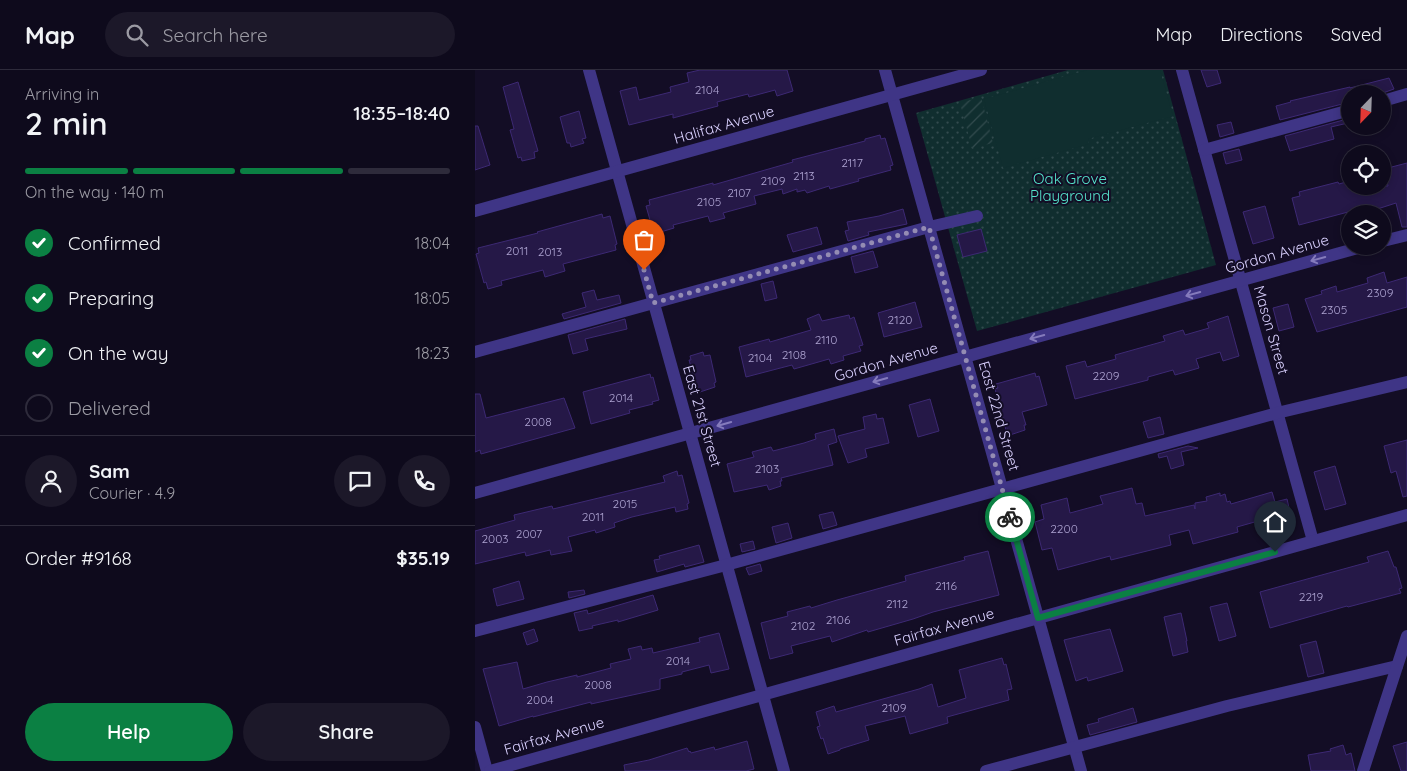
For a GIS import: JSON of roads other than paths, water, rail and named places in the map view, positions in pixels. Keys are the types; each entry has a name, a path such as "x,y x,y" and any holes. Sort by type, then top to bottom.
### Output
{"street":[{"name":"East 21st Street","path":"589,70 784,771"},
{"name":"East 22nd Street","path":"885,70 1081,771"},
{"name":"Halifax Avenue","path":"475,211 981,70"},
{"name":"Mason Street","path":"1183,70 1313,541"},
{"path":"1391,98 1407,94"},
{"path":"1205,150 1341,112"},
{"path":"475,352 929,227 977,216"},
{"path":"1391,239 1407,234"},
{"name":"Gordon Avenue","path":"475,493 1341,253"},
{"path":"475,631 727,565 1277,414 1407,382"},
{"name":"Fairfax Avenue","path":"489,771 1407,515"},
{"path":"1363,771 1407,636"},
{"path":"986,771 1227,706 1397,666"},
{"path":"475,727 489,771"}],"park label":[{"name":"Oak Grove Playground","path":"1070,188"}]}
